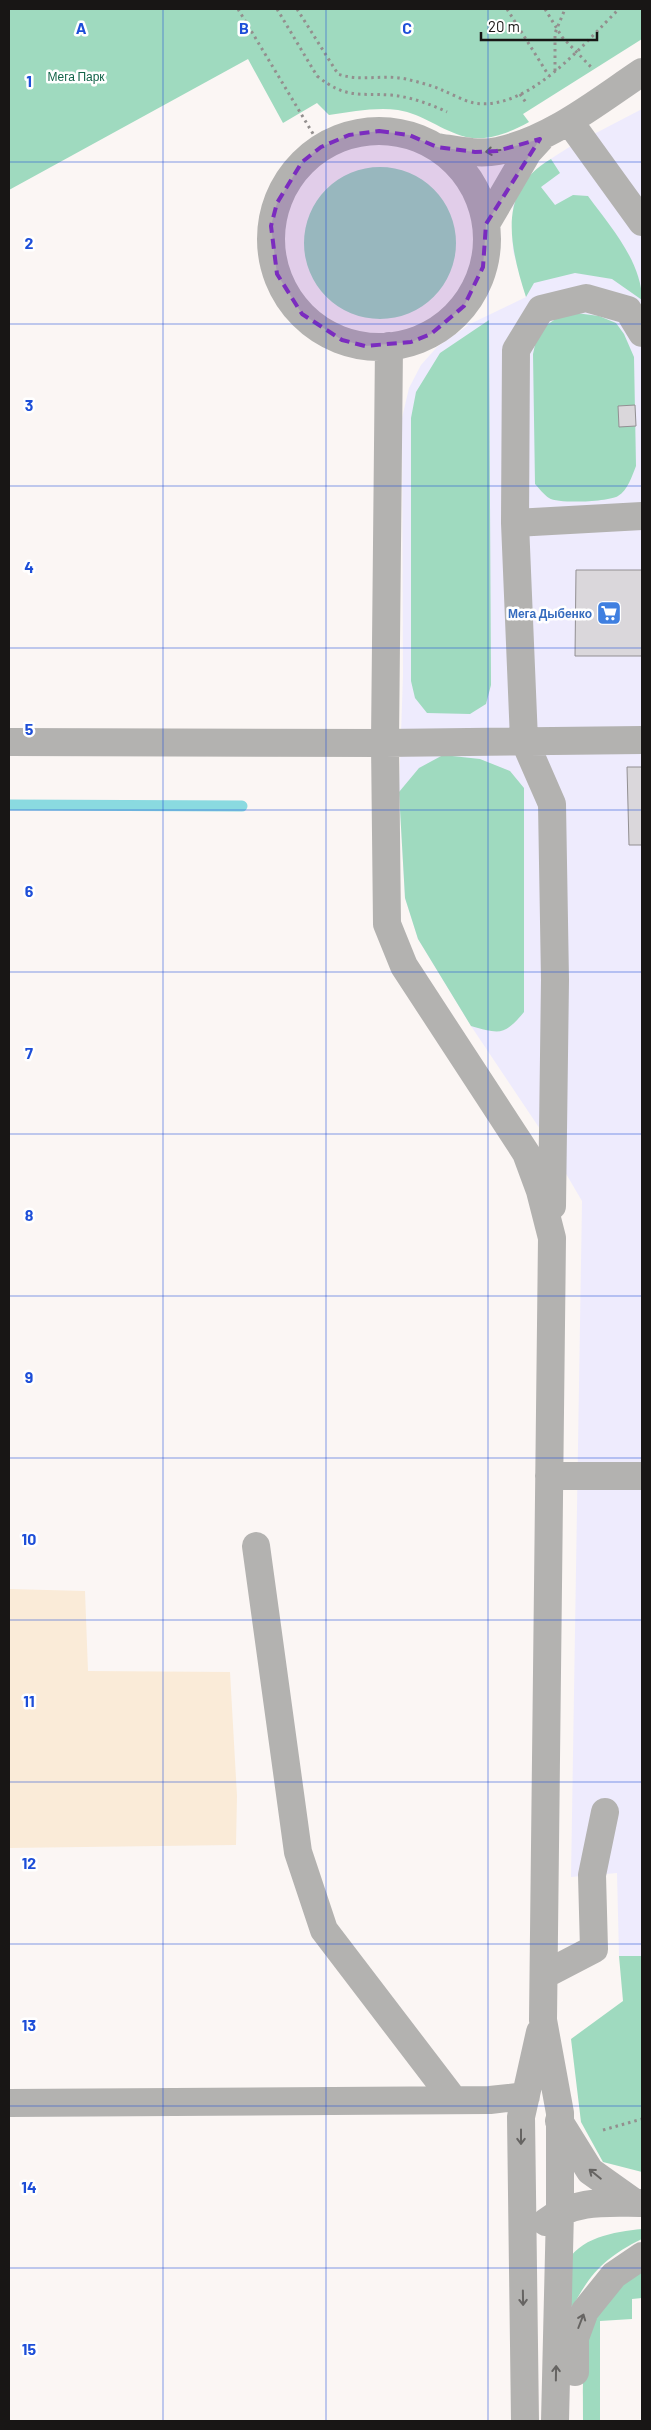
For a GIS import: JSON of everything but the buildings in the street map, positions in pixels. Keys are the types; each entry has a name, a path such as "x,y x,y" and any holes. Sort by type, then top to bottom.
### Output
{"street":[{"path":"486,224 528,152 540,139 642,72"},
{"path":"569,121 642,222"},
{"path":"379,131 409,135 437,147 452,158 475,188 482,206 486,224 487,246 476,288 464,306 448,321 431,334 410,342 389,346 365,346 342,340 320,329 302,314 287,295 277,274 271,250 271,226 277,203 288,181 302,162 321,147 349,135 379,131"},
{"path":"437,147 475,152 497,151 540,139"},
{"path":"555,2421 560,2211 559,2121 543,2020 555,980 552,804 524,740 515,523 516,350 541,309 586,298 628,310 642,333"},
{"path":"389,346 385,743 387,924 404,966 526,1153 540,1191 552,1238"},
{"path":"515,523 642,516"},
{"path":"9,742 385,743 642,740"},
{"path":"549,1476 642,1476"},
{"path":"256,1546 298,1852 324,1930 453,2100"},
{"path":"544,1974 594,1949 592,1875 606,1812"},
{"path":"525,2421 521,2117 543,2020"},
{"path":"9,2103 490,2100 526,2096"},
{"path":"559,2121 590,2171 638,2203"},
{"path":"522,2249 540,2227 560,2211 589,2203 638,2203"},
{"path":"574,2421 575,2338 585,2311 614,2275 642,2256"}],"path":[{"path":"238,9 321,147"},
{"path":"277,9 317,76 327,84 342,92 355,95 392,95 427,103 451,114"},
{"path":"296,9 332,68 338,74 347,77 404,79 439,89 472,102 491,104 520,94 549,76 619,9"},
{"path":"507,9 549,76"},
{"path":"555,71 555,33 565,9"},
{"path":"520,108 527,104"}],"highlighted area":[{"path":"379,131 409,135 437,147 475,152 497,151 540,139 486,224 483,267 464,306 431,334 411,342 365,346 342,340 302,314 277,274 271,226 277,203 302,162 321,147 349,135"}],"shaded area":[{"path":"642,109 642,1956 619,1956 617,1873 571,1877 582,1201 538,1126 471,1026 418,939 405,898 399,792 403,676 402,418 409,388 421,365 437,347 470,324 526,297 513,251 512,234 513,205 525,181 541,165 571,146"},
{"path":"9,1589 85,1591 88,1671 230,1672 237,1796 236,1845 9,1848"}],"green space":[{"name":"Мега Парк","path":"9,9 642,9 642,39 523,114 529,122 507,132 483,138 466,137 416,115 398,110 372,109 329,115 317,103 283,123 248,59 9,190"},
{"path":"551,159 560,173 541,187 555,205 573,195 588,196 615,232 631,258 641,286 642,300 612,279 575,273 534,283 526,297 515,259 512,240 512,221 515,203 522,187 533,172"},
{"path":"380,167 395,168 409,173 434,189 450,214 455,228 455,258 450,272 434,297 409,313 395,318 380,319 365,318 351,313 326,297 310,272 305,258 304,243 305,228 310,214 326,189 351,173 365,168"},
{"path":"576,313 599,316 616,323 624,334 634,357 636,466 624,490 618,496 604,500 572,502 554,500 547,497 535,484 533,354 538,331 557,318"},
{"path":"489,320 491,685 486,704 470,714 427,713 415,698 411,681 411,418 416,392 440,353"},
{"path":"443,755 480,759 510,771 524,788 524,1012 511,1025 501,1031 489,1031 471,1026 418,939 405,898 399,792 419,768"},
{"path":"619,1956 642,1956 642,2172 603,2162 581,2122 571,2039 623,2001"},
{"path":"642,2229 642,2239 619,2252 601,2266 586,2284 573,2306 565,2305 564,2270 571,2256 579,2248 588,2242 609,2234"},
{"path":"642,2267 642,2298 632,2299 632,2319 600,2321 600,2421 583,2421 585,2355 593,2323 609,2294"}],"waterway":[{"path":"9,805 242,806"}],"place":[{"name":"Мега Дыбенко","path":"609,613"}]}
